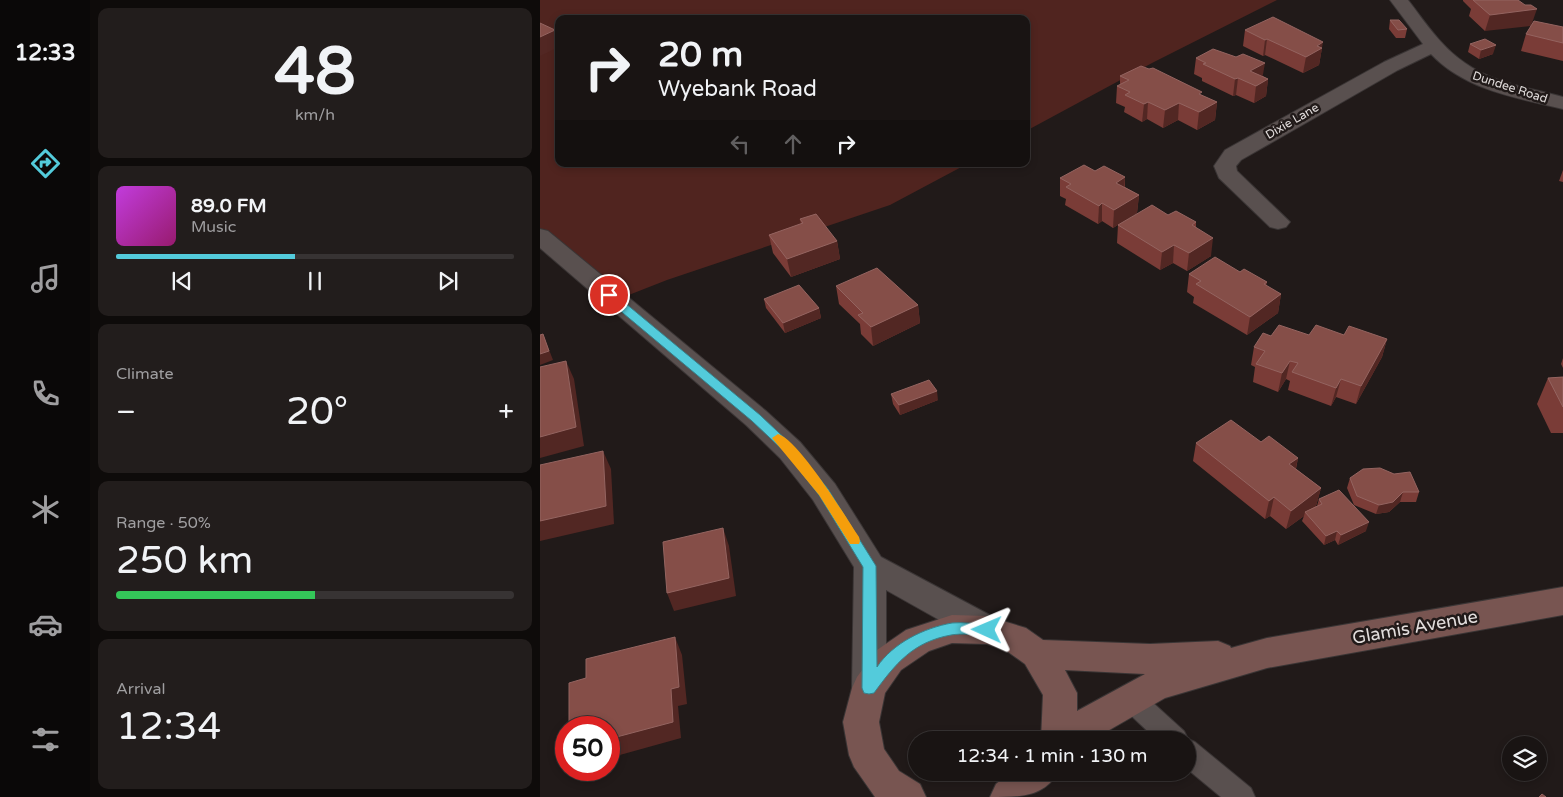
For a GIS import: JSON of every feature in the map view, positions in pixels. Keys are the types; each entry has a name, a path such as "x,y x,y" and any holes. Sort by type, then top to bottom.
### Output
{"main road":[{"name":"Glamis Avenue","path":"1075,731 1156,685 1267,653 1563,601"},
{"path":"907,797 886,783 867,755 862,722 869,688 889,660 918,640 952,629 987,630 1014,638 1037,654 1060,693 1059,731"},
{"name":"Glamis Avenue","path":"1037,654 1150,659 1267,653"},
{"path":"1009,797 1037,781"}],"street":[{"name":"Dundee Road","path":"1399,0 1433,46 1457,67 1482,79 1563,103"},
{"name":"Dixie Lane","path":"1278,222 1227,173 1225,166 1233,155 1365,80 1433,46"},
{"path":"540,236 756,418 790,450 824,492 870,566 987,630"},
{"path":"869,688 870,566"}],"lane":[{"path":"1131,699 1165,731"},
{"path":"1196,759 1241,797"}],"shaded area":[{"path":"540,0 1277,0 1152,63 1030,129 1030,15 555,15 555,167 961,167 890,205 667,280 616,300 540,234"}],"building":[{"path":"1473,0 1518,0 1525,5 1531,5 1537,9 1490,15"},
{"path":"1273,17 1323,42 1317,46 1322,48 1306,57 1245,30"},
{"path":"1390,20 1399,20 1407,29 1398,30"},
{"path":"1534,21 1563,27 1563,43 1526,34"},
{"path":"540,23 555,30 540,37"},
{"path":"1485,39 1496,45 1481,50 1470,44"},
{"path":"1213,49 1236,57 1243,54 1265,63 1250,71 1268,79 1256,86 1238,78 1235,79 1203,64 1206,63 1196,58"},
{"path":"1141,66 1149,69 1153,68 1202,92 1199,94 1217,102 1199,112 1179,103 1165,110 1148,102 1144,104 1125,95 1130,92 1117,86 1129,80 1120,76"},
{"path":"1084,165 1095,171 1104,166 1125,177 1116,183 1139,195 1114,210 1102,203 1099,206 1066,187 1071,184 1060,178"},
{"path":"1152,205 1168,215 1176,211 1196,222 1192,225 1213,238 1189,253 1174,245 1162,252 1118,225"},
{"path":"816,214 837,241 787,259 769,235 803,223 800,219"},
{"path":"1215,257 1240,272 1244,269 1267,282 1264,284 1281,294 1250,317 1196,284 1201,281 1189,274"},
{"path":"877,268 918,305 871,327 858,315 863,313 836,286"},
{"path":"799,285 819,308 783,323 764,299"},
{"path":"1279,325 1309,335 1316,325 1344,335 1349,326 1387,339 1361,386 1341,379 1336,388 1292,372 1298,363 1290,361 1282,373 1256,364 1265,351 1254,347 1263,333 1271,336"},
{"path":"543,334 549,351 540,354 540,335"},
{"path":"566,361 576,427 540,437 540,367"},
{"path":"1563,377 1563,407 1548,378"},
{"path":"929,380 937,391 899,405 891,394"},
{"path":"1231,420 1261,442 1269,436 1298,458 1289,464 1321,488 1291,511 1274,497 1269,501 1196,443"},
{"path":"603,451 606,506 540,521 540,465"},
{"path":"1380,468 1394,474 1410,472 1419,492 1403,492 1393,502 1379,505 1357,496 1350,478 1363,469"},
{"path":"1339,490 1369,522 1341,535 1337,531 1326,536 1305,512 1322,504 1319,499"},
{"path":"723,528 729,578 667,593 663,542"},
{"path":"675,637 679,687 671,689 673,722 620,736 620,716 569,716 569,683 586,678 586,659"}],"slow traffic":[{"path":"778,438 824,492 854,541"}],"route":[{"path":"609,295 756,418 790,450 824,492 870,566 869,688 889,660 918,640 952,629 987,630"}]}
